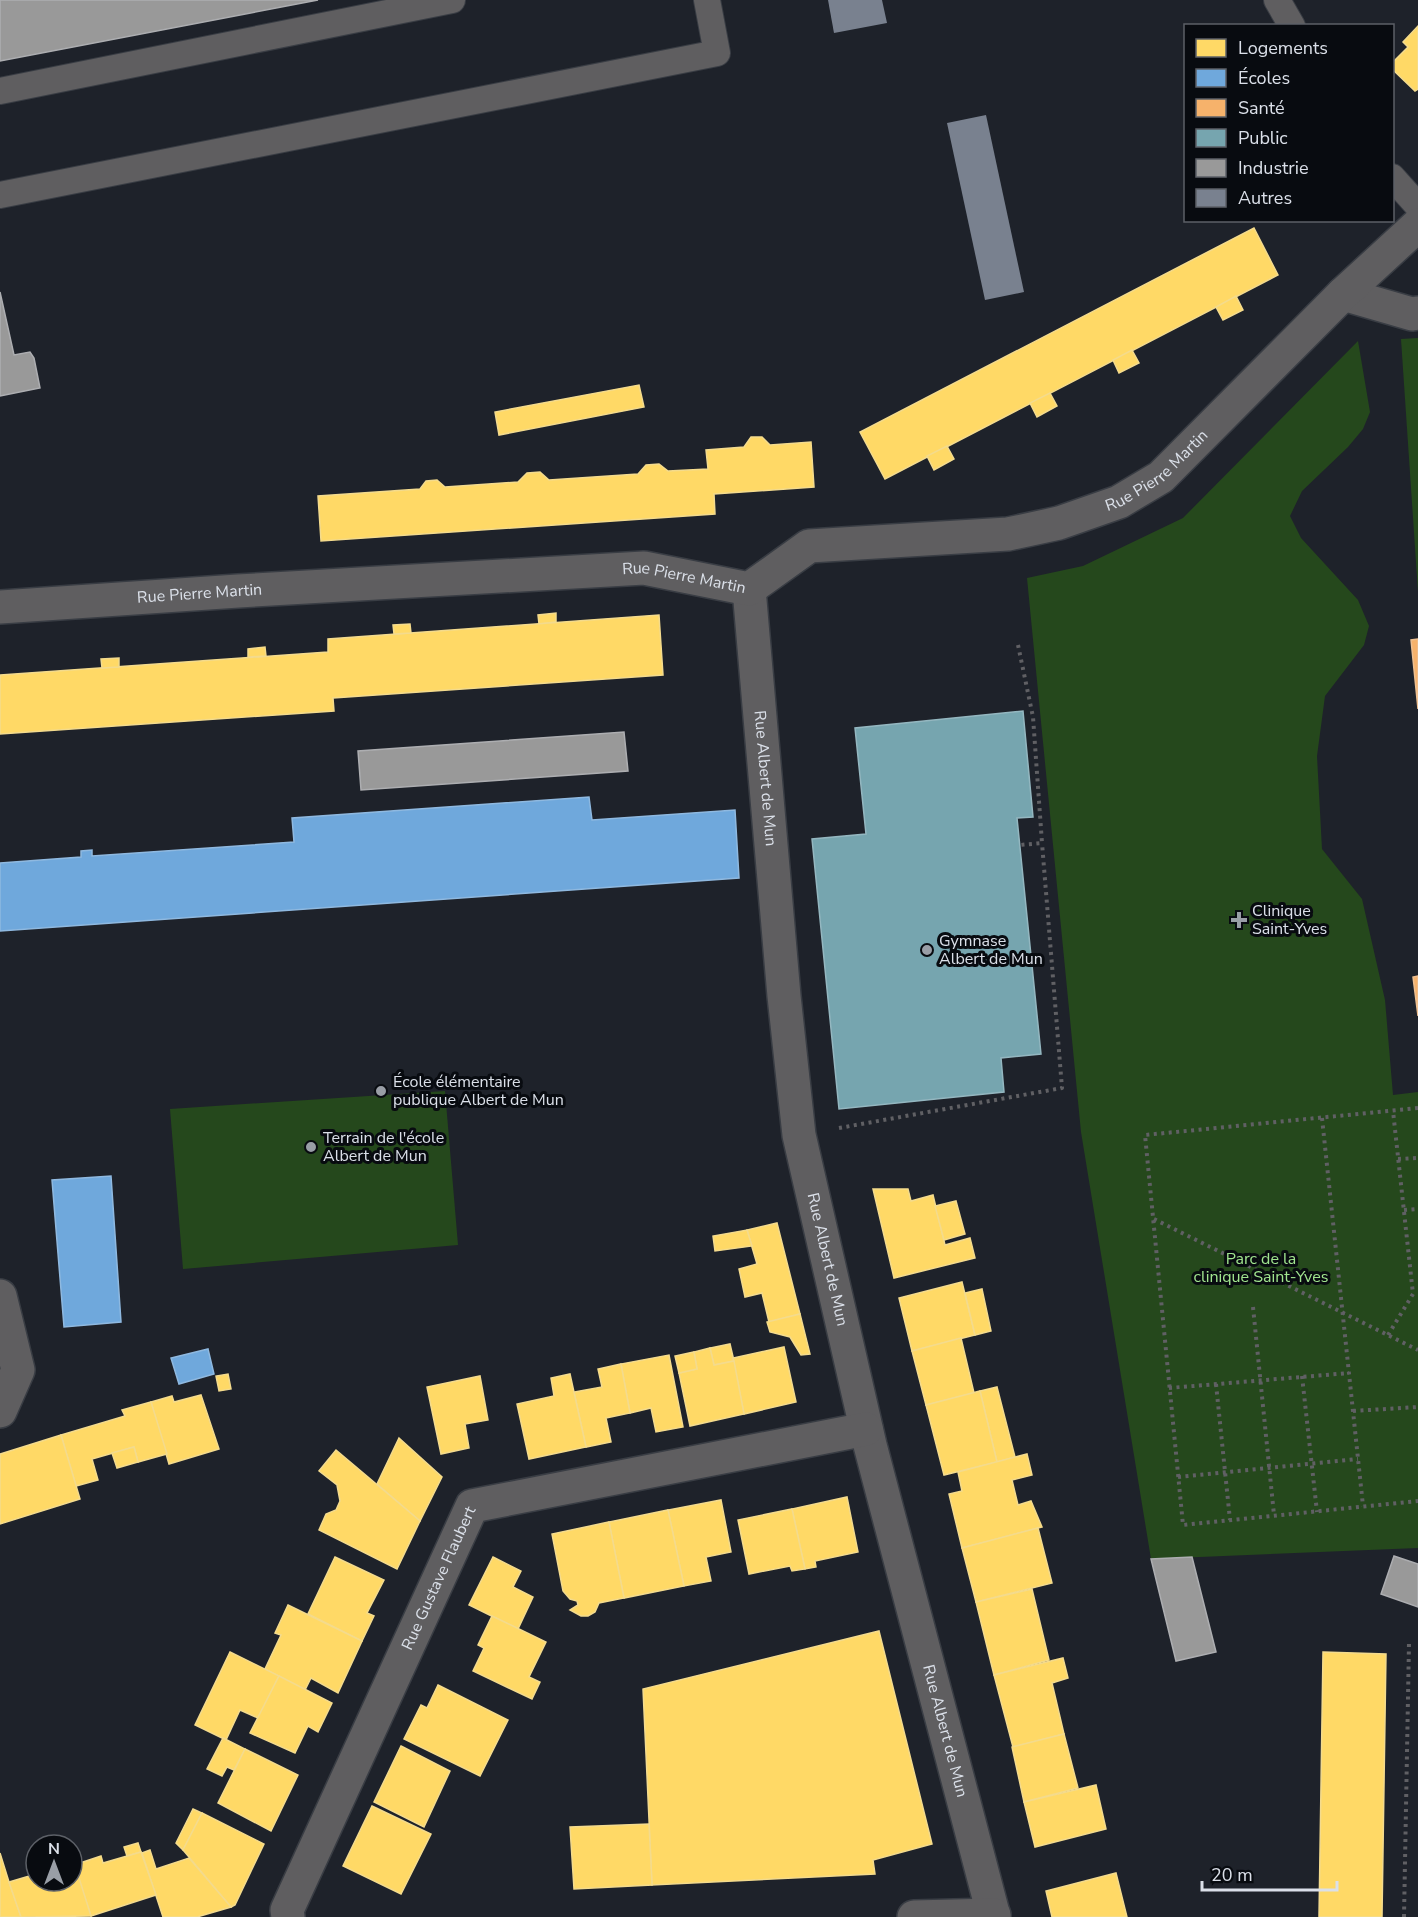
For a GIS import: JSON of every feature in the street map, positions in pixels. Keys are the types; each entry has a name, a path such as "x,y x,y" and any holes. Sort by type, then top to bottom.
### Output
{"street":[{"name":"Rue Pierre Martin","path":"0,607 644,568 749,589 809,546 1008,534 1059,523 1119,502 1161,477 1343,294 1418,225"},
{"path":"1343,294 1412,314 1418,313"},
{"name":"Rue Albert de Mun","path":"749,589 784,996 799,1136 866,1429 994,1916"},
{"path":"0,1296 18,1370 0,1411"},
{"name":"Rue Gustave Flaubert","path":"288,1917 287,1910 472,1506 866,1429"},
{"path":"914,1917 994,1916"}],"lane":[{"path":"0,91 452,0"},
{"path":"0,195 717,52 707,0"},
{"path":"1277,0 1291,24"},
{"path":"1394,179 1418,206"}],"path":[{"path":"799,1136 1062,1088 1033,717 1018,645"},
{"path":"1020,845 1042,843"},
{"path":"1418,1108 1145,1135 1183,1525 1418,1501"},
{"path":"1388,1335 1413,1294 1393,1111"},
{"path":"1322,1118 1363,1506"},
{"path":"1398,1159 1418,1158"},
{"path":"1404,1210 1418,1209"},
{"path":"1153,1218 1418,1350"},
{"path":"1253,1307 1274,1515"},
{"path":"1169,1388 1349,1372"},
{"path":"1302,1376 1317,1512"},
{"path":"1215,1384 1230,1520"},
{"path":"1353,1412 1418,1407"},
{"path":"1178,1476 1358,1459"},
{"path":"1404,1917 1409,1642"}],"green space":[{"path":"1418,338 1418,592 1401,339"},
{"name":"Clinique Saint-Yves","path":"1358,341 1370,412 1363,429 1348,447 1302,491 1290,516 1301,538 1358,600 1369,626 1364,645 1325,696 1317,756 1322,849 1362,899 1385,1000 1393,1095 1418,1092 1418,1548 1151,1559 1081,1132 1027,578 1083,566 1183,518"},
{"name":"Terrain de l'école Albert de Mun","path":"445,1091 458,1245 183,1269 170,1109"}],"building: Logements":[{"path":"1418,26 1418,89 1415,91 1394,71 1394,61 1408,47 1403,42"},
{"path":"1254,228 1278,275 885,479 860,432"},
{"path":"1236,296 1243,310 1223,320 1216,307"},
{"path":"1132,350 1139,363 1119,373 1113,360"},
{"path":"639,385 644,407 499,435 495,412"},
{"path":"1050,393 1057,406 1037,417 1030,403"},
{"path":"751,437 762,437 770,445 811,442 814,487 714,494 715,514 321,541 318,496 420,489 426,481 437,480 445,487 518,482 527,473 540,472 549,480 638,474 646,465 659,464 668,471 708,469 706,450 744,447"},
{"path":"947,446 954,459 934,470 927,456"},
{"path":"556,613 556,622 539,624 538,615"},
{"path":"659,615 663,675 333,698 334,711 0,734 0,675 328,652 328,639"},
{"path":"410,624 411,633 394,634 393,625"},
{"path":"265,647 266,656 248,657 248,649"},
{"path":"119,658 119,667 102,668 101,659"},
{"path":"873,1189 908,1189 911,1201 933,1195 945,1245 970,1238 975,1258 894,1278"},
{"path":"956,1201 965,1234 944,1240 935,1206"},
{"path":"777,1223 800,1314 769,1322 762,1293 745,1297 739,1269 757,1264 747,1230"},
{"path":"747,1230 752,1246 715,1251 713,1236"},
{"path":"962,1282 975,1335 912,1351 899,1298"},
{"path":"982,1289 991,1331 975,1335 965,1293"},
{"path":"800,1314 810,1354 801,1355 790,1337 770,1332 767,1322"},
{"path":"961,1338 974,1393 926,1405 912,1351"},
{"path":"730,1344 734,1361 714,1365 710,1348"},
{"path":"784,1347 796,1402 744,1414 733,1358"},
{"path":"710,1348 714,1365 734,1361 744,1414 690,1426 679,1373 697,1369 694,1352"},
{"path":"694,1352 697,1369 679,1373 675,1356"},
{"path":"669,1355 683,1427 656,1432 651,1408 630,1413 621,1364"},
{"path":"621,1364 630,1413 606,1418 611,1442 586,1447 574,1392 602,1387 598,1369"},
{"path":"228,1374 231,1389 219,1391 216,1376"},
{"path":"570,1374 586,1447 529,1459 517,1404 554,1396 551,1378"},
{"path":"480,1376 488,1420 465,1424 469,1448 441,1454 427,1387"},
{"path":"997,1387 1015,1457 997,1462 980,1391"},
{"path":"980,1391 997,1462 944,1475 926,1405"},
{"path":"201,1395 219,1449 169,1464 151,1402 172,1396 174,1402"},
{"path":"151,1402 167,1454 138,1462 134,1447 92,1459 98,1480 76,1486 61,1435 125,1416 122,1410"},
{"path":"61,1435 80,1499 0,1524 0,1454"},
{"path":"399,1438 442,1477 420,1521 377,1484"},
{"path":"134,1447 138,1462 117,1468 112,1453"},
{"path":"336,1450 420,1521 397,1569 319,1530 326,1514 336,1510 340,1501 337,1485 319,1471"},
{"path":"1027,1454 1032,1475 1012,1480 1018,1505 1031,1501 1042,1527 962,1548 949,1494 962,1491 958,1472"},
{"path":"847,1497 858,1552 815,1561 816,1567 805,1569 792,1509"},
{"path":"721,1500 731,1552 706,1557 711,1581 684,1586 668,1510"},
{"path":"792,1509 805,1569 792,1571 790,1566 749,1574 738,1520"},
{"path":"668,1510 684,1586 624,1598 609,1522"},
{"path":"609,1522 624,1598 599,1603 595,1612 588,1616 581,1616 570,1610 578,1605 577,1601 570,1599 563,1591 552,1534"},
{"path":"1038,1528 1052,1583 976,1602 962,1548"},
{"path":"335,1557 384,1580 367,1613 374,1616 362,1641 308,1614"},
{"path":"493,1557 521,1571 513,1587 533,1597 518,1629 469,1605"},
{"path":"1032,1589 1049,1660 994,1675 976,1602"},
{"path":"288,1605 362,1641 338,1693 311,1678 305,1690 265,1669 281,1635 275,1633"},
{"path":"492,1616 546,1642 529,1677 540,1682 532,1699 473,1671 484,1648 478,1645"},
{"path":"879,1631 932,1844 873,1860 875,1874 652,1885 643,1689"},
{"path":"230,1652 279,1676 258,1718 240,1710 226,1740 195,1725"},
{"path":"1323,1652 1386,1654 1382,1917 1319,1917"},
{"path":"1063,1658 1068,1678 1052,1683 1064,1734 1013,1747 994,1675"},
{"path":"279,1676 332,1703 318,1732 308,1726 295,1753 250,1733"},
{"path":"438,1685 508,1720 480,1776 404,1739 421,1705 427,1708"},
{"path":"1064,1734 1078,1788 1024,1802 1012,1747"},
{"path":"223,1738 245,1749 234,1770 227,1767 222,1776 207,1769"},
{"path":"401,1746 450,1771 424,1827 374,1802"},
{"path":"245,1749 298,1775 271,1831 218,1803"},
{"path":"1096,1785 1106,1829 1035,1847 1024,1802"},
{"path":"372,1806 431,1834 401,1894 343,1866"},
{"path":"193,1809 202,1813 183,1850 176,1843"},
{"path":"202,1813 264,1844 235,1905 231,1907 183,1850"},
{"path":"649,1824 652,1885 574,1889 570,1827"},
{"path":"138,1843 141,1852 127,1856 124,1847"},
{"path":"150,1850 156,1869 189,1858 231,1907 197,1917 163,1917 142,1853"},
{"path":"141,1852 156,1895 91,1916 83,1893 84,1862 101,1856 103,1863"},
{"path":"0,1853 9,1882 21,1917 0,1917"},
{"path":"1116,1873 1127,1917 1052,1917 1046,1891"},
{"path":"24,1878 24,1893 84,1893 91,1916 21,1917 9,1882"}],"building: Écoles":[{"path":"589,797 592,820 735,810 739,878 0,931 0,863 81,857 81,851 92,850 92,856 294,842 292,818"},
{"path":"111,1176 121,1322 64,1327 52,1180"},
{"path":"208,1349 214,1374 179,1384 171,1358"}],"building: Santé":[{"path":"1418,639 1418,709 1411,640"},
{"path":"1418,976 1418,1016 1413,977"}],"building: Public":[{"name":"Gymnase Albert de Mun","path":"1023,711 1033,817 1017,818 1041,1054 1001,1058 1004,1092 839,1109 812,839 866,834 855,728"}],"building: Industrie":[{"path":"0,0 318,0 0,61"},
{"path":"0,292 14,355 30,352 34,358 40,388 0,396"},
{"path":"624,732 628,771 361,790 358,751"},
{"path":"1394,1556 1418,1564 1418,1607 1381,1594"},
{"path":"1192,1557 1216,1652 1176,1661 1151,1559"}],"building: Autres":[{"path":"828,0 882,0 887,23 834,33"},
{"path":"986,115 1024,292 985,300 947,123"}],"place":[{"name":"Clinique Saint-Yves","path":"1239,920"},
{"name":"Gymnase Albert de Mun","path":"927,950"},
{"name":"École élémentaire publique Albert de Mun","path":"381,1091"},
{"name":"Terrain de l'école Albert de Mun","path":"311,1147"}],"park label":[{"name":"Parc de la clinique Saint-Yves","path":"1261,1268"}]}
